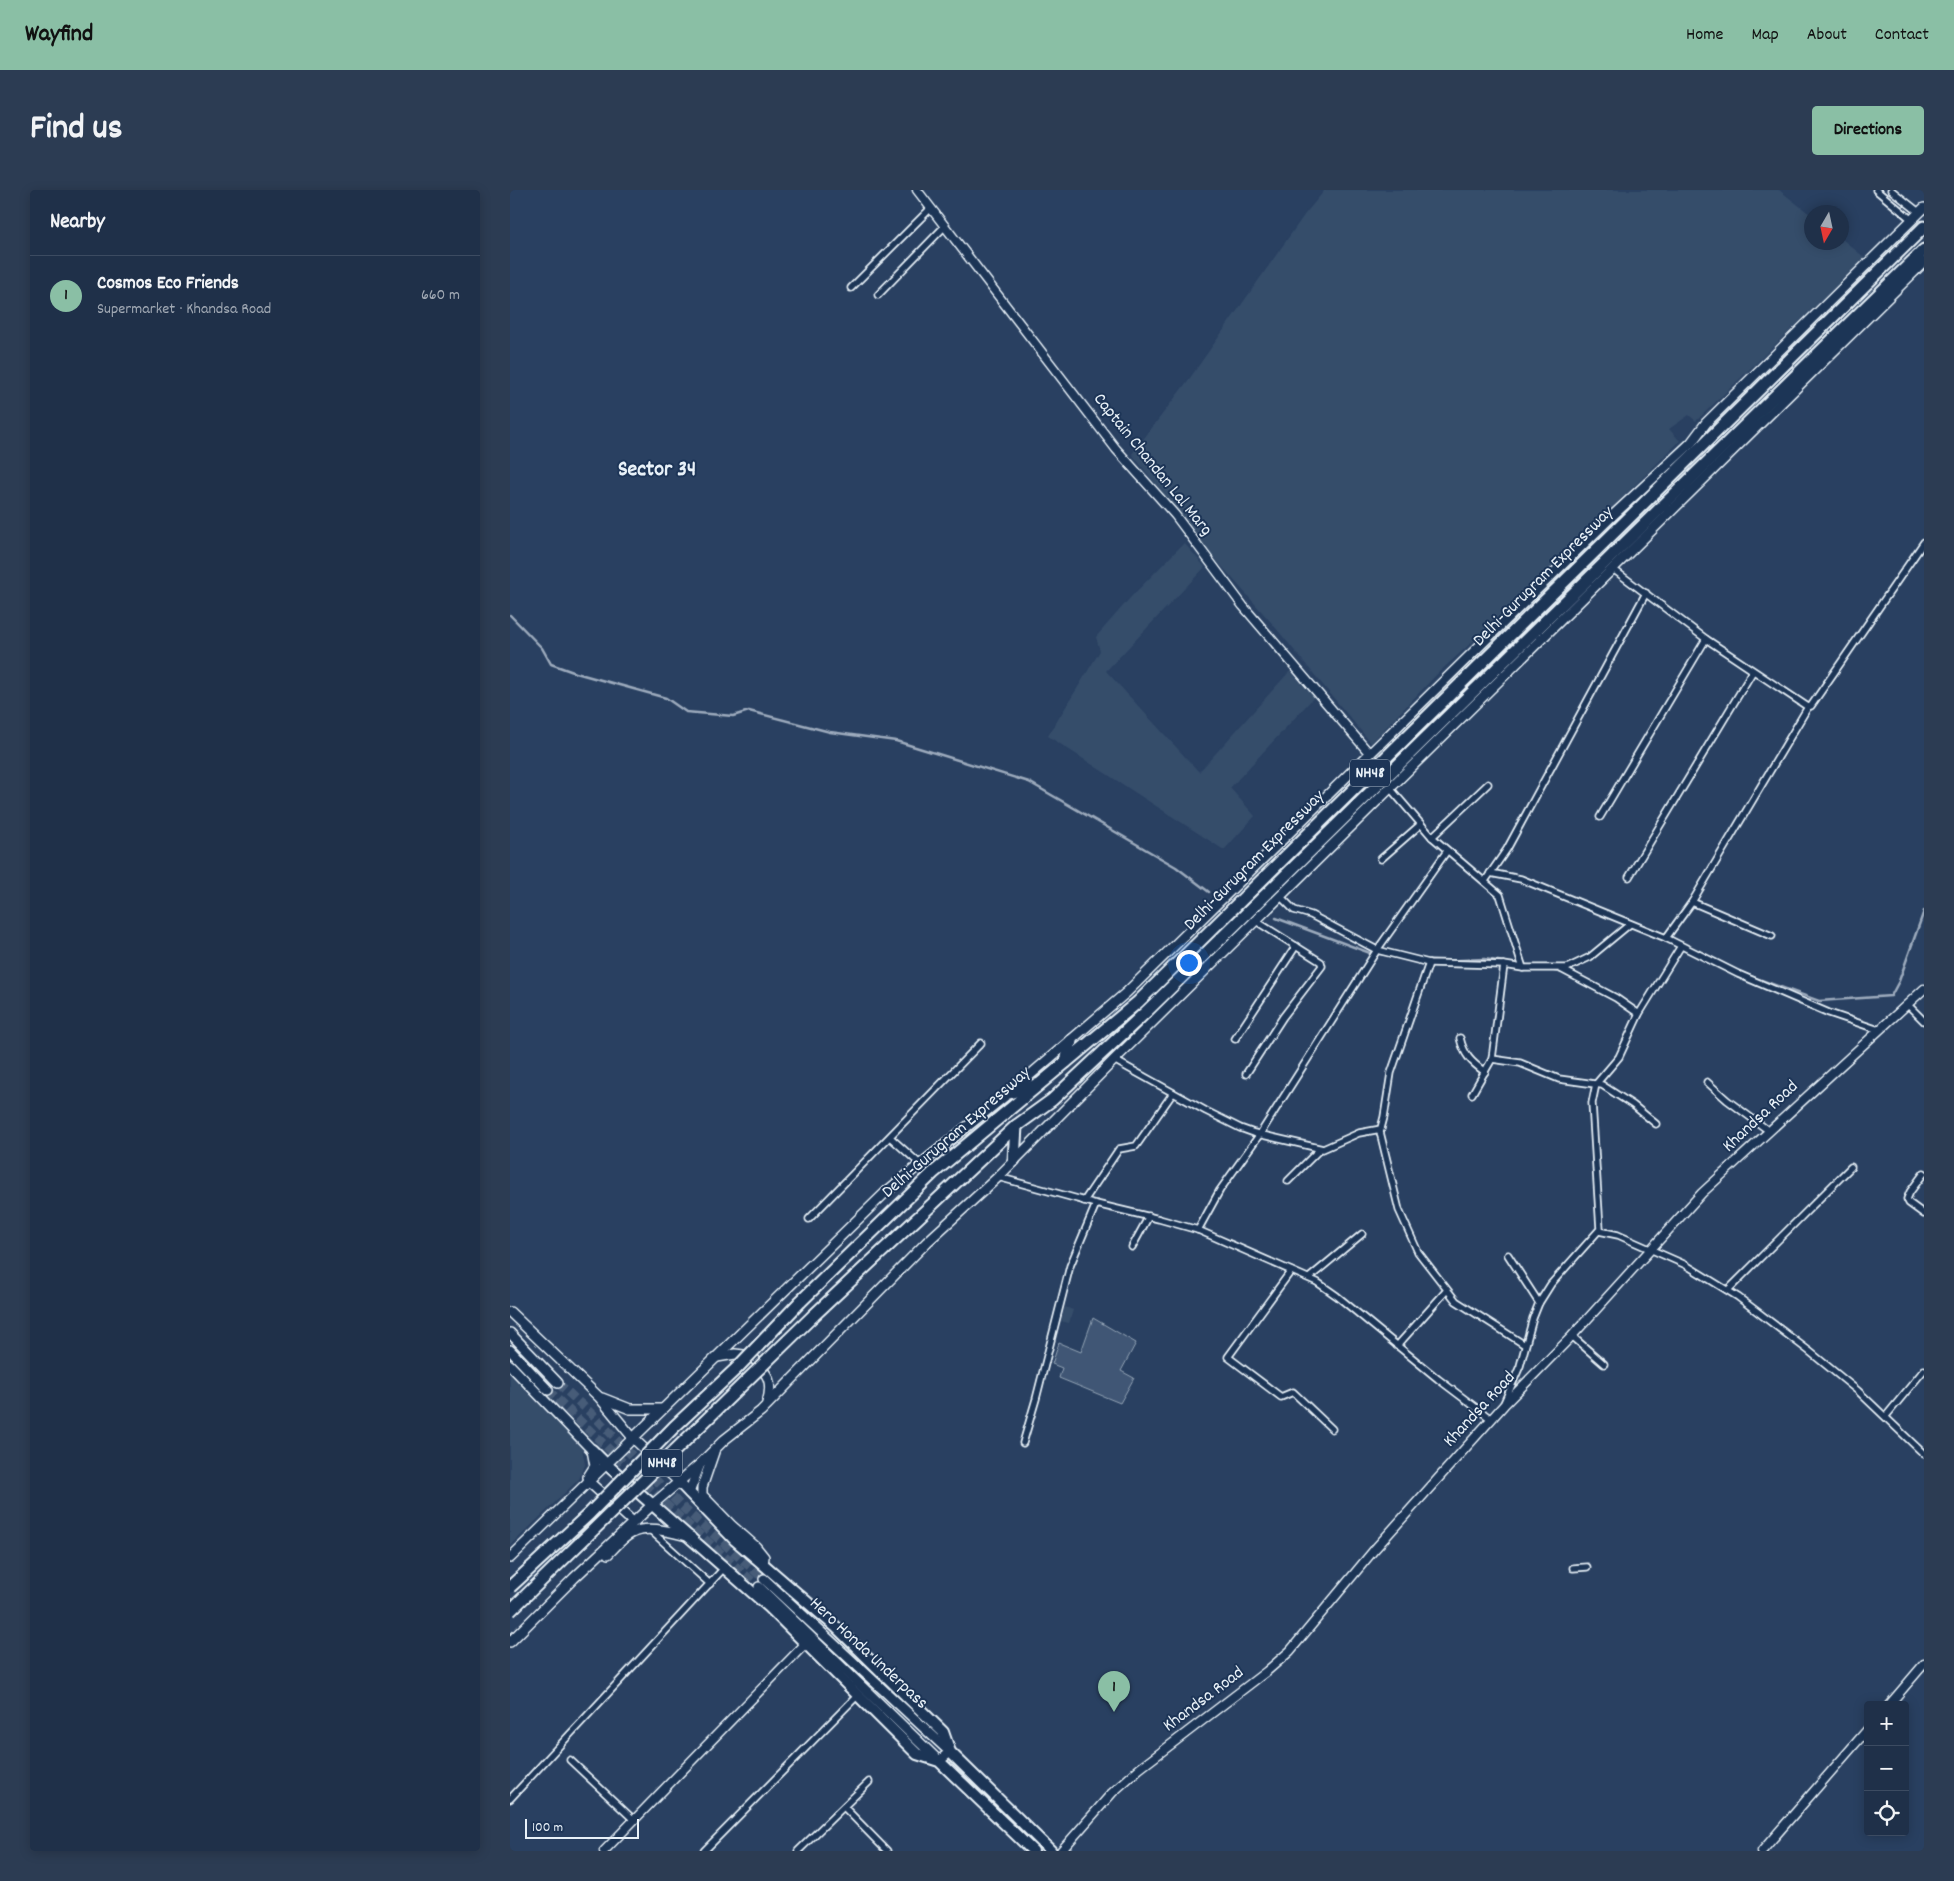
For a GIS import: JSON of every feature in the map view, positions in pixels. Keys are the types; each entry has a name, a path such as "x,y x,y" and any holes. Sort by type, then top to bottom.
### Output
{"highway":[{"name":"Delhi-Gurugram Expressway","path":"510,1588 589,1514 800,1302 933,1173 1138,1002 1924,227"},
{"name":"Delhi-Gurugram Expressway","path":"510,1611 813,1316 1016,1126 1052,1100 1292,878 1924,250"},
{"path":"1066,1062 1071,1041"},
{"path":"1009,1093 1040,1084"},
{"path":"1014,1160 1016,1126"},
{"path":"592,1450 769,1607 917,1754 939,1761 1033,1851"},
{"path":"679,1482 735,1540 836,1627 943,1732 950,1752 1051,1851"}],"main road":[{"path":"510,1558 887,1191 1009,1093 1127,992 1610,518 1691,443 1706,424 1922,210"},
{"path":"510,1642 632,1522 766,1406 927,1242 998,1177 1114,1060 1281,897 1292,878 1390,788 1924,262"},
{"path":"510,1312 599,1397 633,1438 679,1482"},
{"path":"510,1333 558,1383"},
{"path":"510,1350 548,1390"},
{"path":"716,1357 735,1354 752,1356 768,1377 771,1385 766,1406"},
{"path":"510,1365 592,1450 595,1466 585,1484"},
{"path":"599,1397 630,1409 662,1410"},
{"path":"715,1449 702,1487 702,1495 756,1547 764,1558 763,1564"},
{"path":"689,1493 700,1464"},
{"path":"585,1484 632,1522"},
{"path":"585,1568 599,1562 629,1534 640,1530 691,1537"},
{"name":"Hero Honda Underpass","path":"939,1761 762,1583 950,1752"},
{"path":"939,1761 950,1752"}],"street":[{"name":"Captain Chandan Lal Marg","path":"916,190 1116,449 1175,515 1243,606 1370,754"},
{"path":"1876,190 1912,220"},
{"path":"1891,190 1922,210"},
{"path":"851,288 931,208"},
{"path":"878,295 945,226"},
{"path":"1666,938 1692,902 1808,707 1812,706 1924,542"},
{"path":"1613,569 1706,639 1808,707"},
{"path":"1485,880 1512,841 1646,593"},
{"path":"1600,817 1706,639"},
{"path":"1630,876 1753,671"},
{"path":"1432,837 1488,784"},
{"path":"1390,788 1432,837 1485,880 1502,899 1523,968"},
{"path":"1381,859 1421,824"},
{"path":"1198,1230 1220,1190 1260,1134 1377,950 1447,851"},
{"path":"1490,873 1520,879 1666,938 1738,974 1820,1009 1879,1030"},
{"path":"1281,897 1294,910 1311,915 1377,950 1429,963 1560,969 1573,966 1590,957 1630,924"},
{"path":"1692,902 1772,936"},
{"path":"1246,1074 1283,1017 1322,968 1321,962 1256,921"},
{"path":"1235,1039 1296,946"},
{"path":"1504,1405 1520,1366 1539,1303 1551,1284 1599,1231 1592,1103 1596,1084 1619,1057 1638,1014 1681,946"},
{"path":"1429,963 1391,1074 1381,1129 1381,1136 1397,1201 1405,1225 1418,1252 1456,1301 1525,1345"},
{"path":"1472,1094 1492,1059 1504,965"},
{"path":"1560,969 1616,998 1638,1014"},
{"name":"Khandsa Road","path":"1061,1851 1112,1793 1139,1769 1267,1671 1290,1651 1374,1550 1491,1419 1572,1336 1702,1193 1924,989"},
{"path":"1907,1004 1924,1021"},
{"path":"1460,1038 1468,1058 1485,1072"},
{"path":"809,1219 891,1138 982,1043"},
{"path":"1492,1059 1520,1063 1559,1078 1596,1084 1609,1089 1656,1124"},
{"path":"1114,1060 1240,1128 1320,1149"},
{"path":"1707,1082 1727,1100 1769,1131"},
{"path":"1084,1201 1120,1148 1136,1146 1173,1093"},
{"path":"1288,1181 1320,1149 1360,1133 1381,1129"},
{"path":"891,1138 920,1164"},
{"path":"1728,1290 1851,1168"},
{"path":"1924,1173 1910,1192 1907,1201 1924,1214"},
{"path":"998,1177 1198,1230 1309,1278 1337,1296 1491,1419"},
{"path":"1023,1443 1070,1266 1096,1204"},
{"path":"1132,1247 1149,1216"},
{"path":"1599,1231 1612,1233 1651,1248 1686,1265 1728,1290 1810,1351 1886,1416 1924,1454"},
{"path":"1309,1278 1362,1234"},
{"path":"1508,1255 1539,1303"},
{"path":"1291,1271 1228,1357 1281,1397 1293,1392 1332,1429"},
{"path":"1398,1346 1447,1290"},
{"path":"1572,1336 1604,1364"},
{"path":"1886,1416 1924,1370"},
{"path":"649,1530 710,1584"},
{"path":"510,1799 725,1567"},
{"path":"1573,1568 1587,1567"},
{"path":"604,1851 806,1643"},
{"path":"1892,1701 1924,1664"},
{"path":"704,1851 858,1695"},
{"path":"1762,1851 1864,1734"},
{"path":"570,1760 634,1820"},
{"path":"798,1851 869,1782"},
{"path":"844,1807 888,1851"}],"shaded area":[{"path":"1325,190 1779,190 1804,210 1804,250 1849,250 1849,245 1865,258 1696,421 1689,415 1669,429 1680,441 1502,615 1438,673 1371,743 1270,621 1210,553 1132,454 1190,378 1305,214"},
{"path":"1184,543 1205,567 1106,671 1199,772 1290,671 1314,697 1230,788 1255,816 1224,850 1048,736 1100,651 1096,637 1131,597"},
{"path":"1065,1307 1073,1310 1069,1323 1061,1321"},
{"path":"1093,1318 1136,1343 1121,1371 1134,1378 1120,1403 1059,1378 1062,1368 1052,1364 1059,1343 1081,1352"},
{"path":"510,1375 582,1448 585,1465 579,1479 510,1546"}],"waterway":[{"path":"510,615 542,648 551,664 576,673 666,698 686,712 733,716 749,711 830,732 896,741 1029,782 1176,867 1209,892"},
{"path":"1745,974 1819,1001 1891,996 1899,981 1924,911"},
{"path":"1276,918 1370,953 1388,955"},
{"path":"1441,961 1484,959 1505,962"},
{"path":"1550,970 1564,973"}],"tunnel":[{"path":"558,1383 594,1416 681,1506 764,1579"},
{"path":"548,1390 676,1514 759,1587"}],"place":[{"name":"Cosmos Eco Friends","path":"1114,1712"}],"district":[{"name":"Sector 34","path":"657,470"}]}
